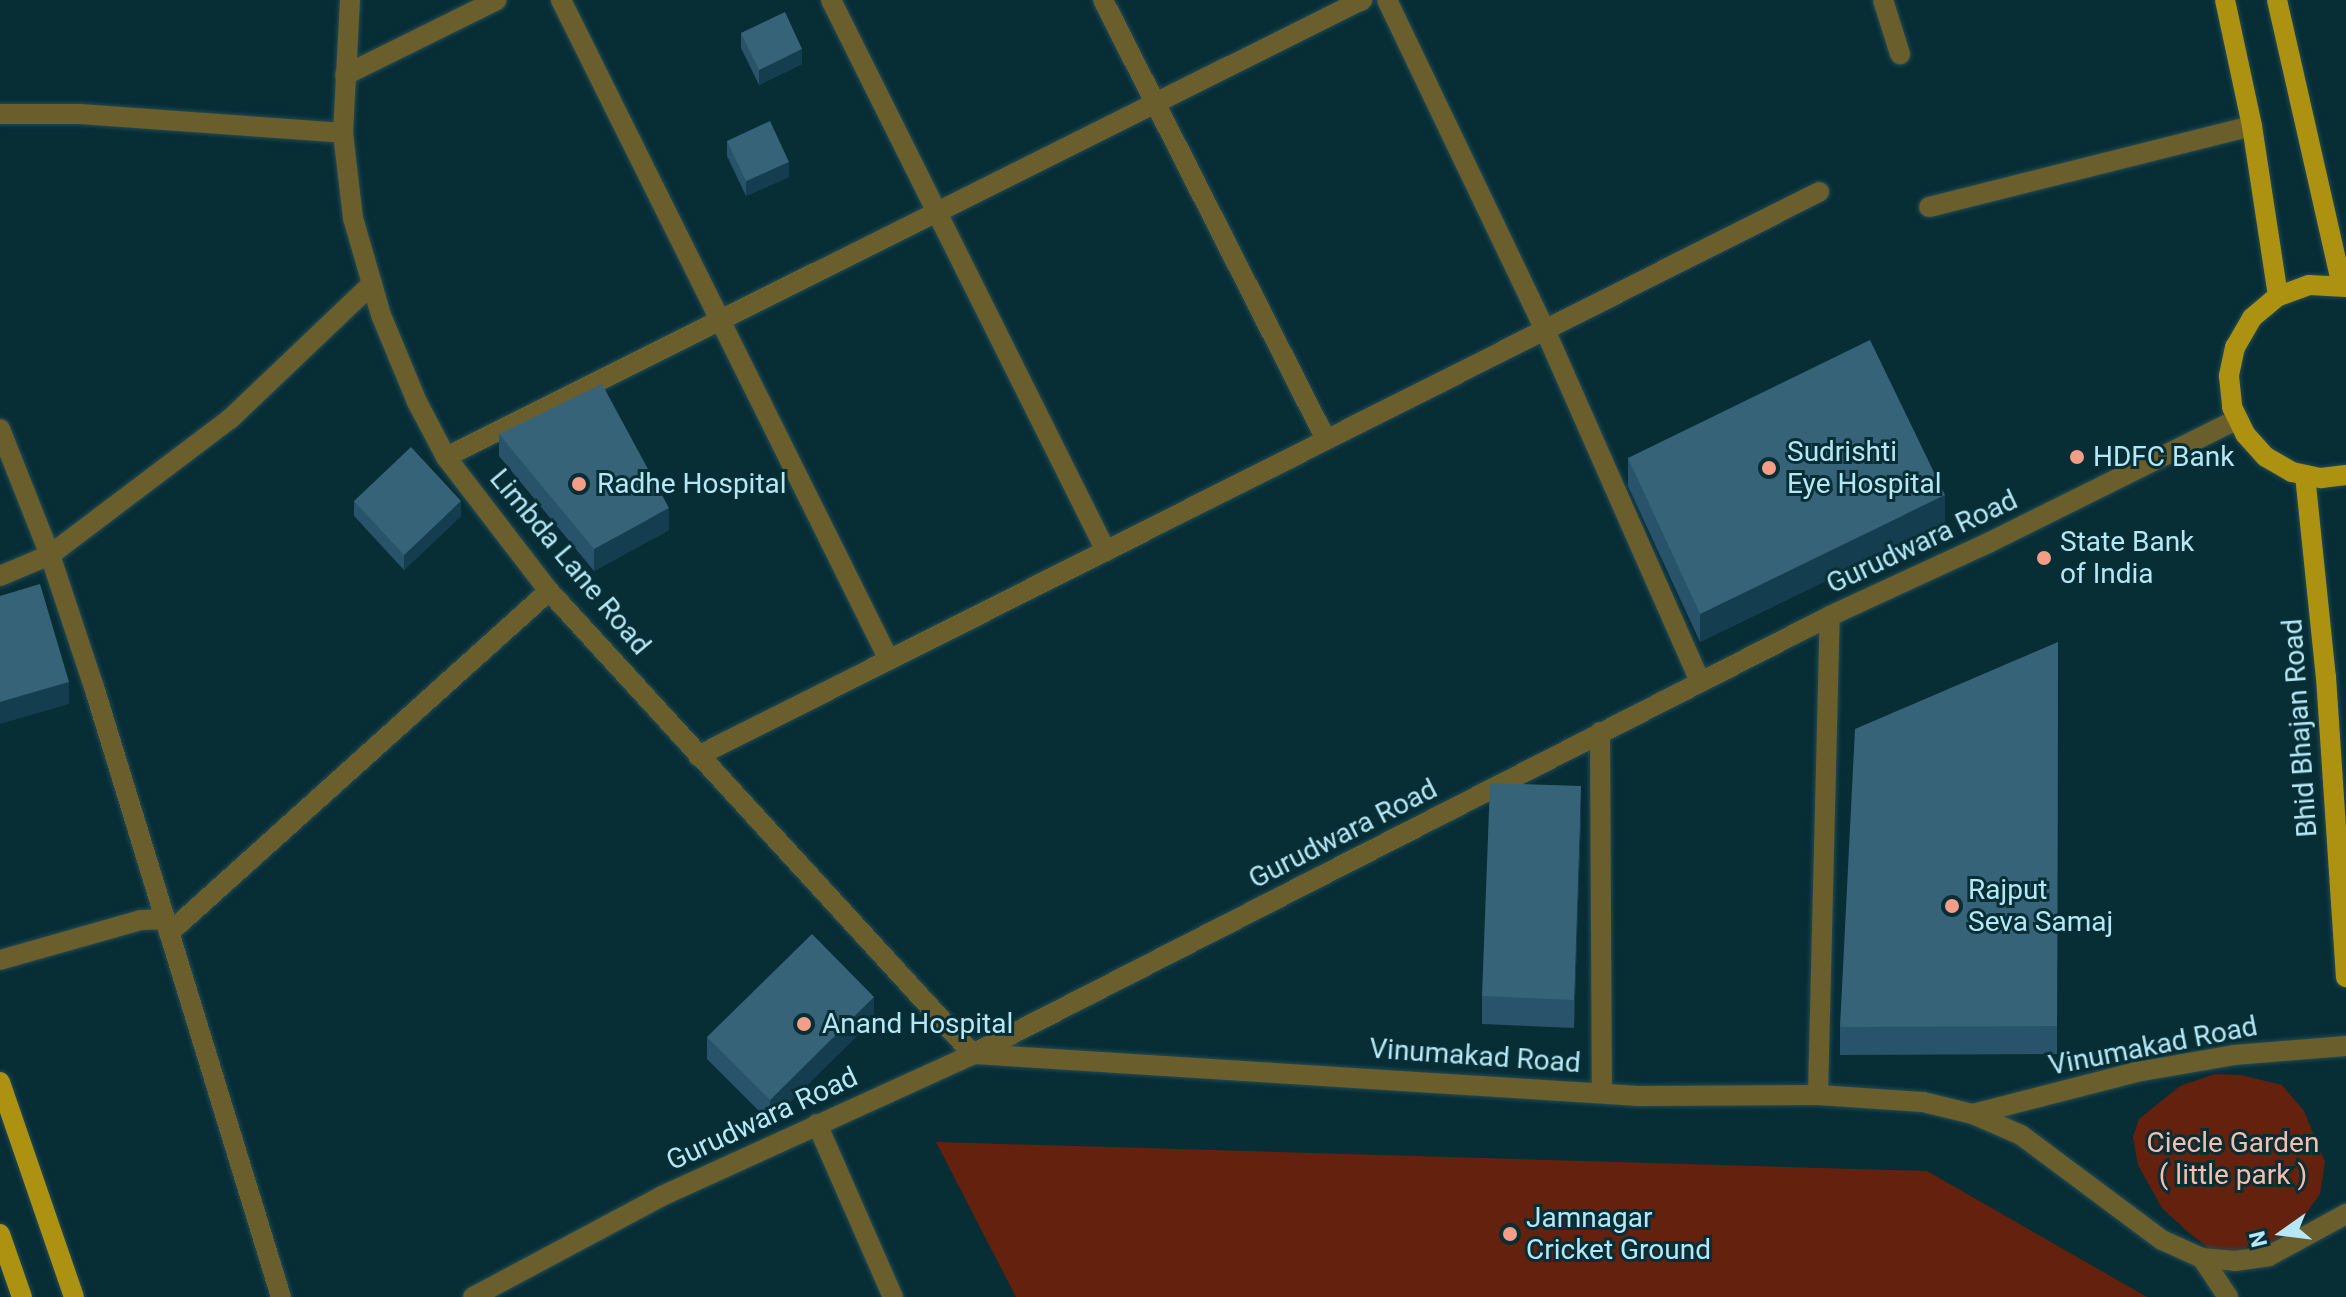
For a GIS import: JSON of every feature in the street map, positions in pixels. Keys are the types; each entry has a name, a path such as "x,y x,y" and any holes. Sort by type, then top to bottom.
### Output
{"main road":[{"path":"2225,0 2252,126 2278,296"},
{"path":"2277,0 2344,286 2309,285 2278,296 2252,318 2235,347 2229,376 2238,419 2245,434 2266,457 2292,472 2305,475 2321,478 2346,475"},
{"name":"Bhid Bhajan Road","path":"2305,475 2326,677 2346,977"},
{"path":"0,1082 74,1297"},
{"path":"0,1234 22,1297"}],"street":[{"name":"Limbda Lane Road","path":"350,0 343,133 353,218 372,284 411,387 446,457 549,591 973,1054"},
{"path":"345,75 497,0"},
{"path":"561,0 889,660"},
{"path":"831,0 1106,551"},
{"path":"1103,0 1326,440"},
{"path":"446,457 1362,0"},
{"path":"1387,0 1545,330 1700,682"},
{"path":"1883,0 1900,54"},
{"path":"0,114 80,114 343,133"},
{"path":"1929,207 2252,126"},
{"path":"698,756 1819,192"},
{"path":"0,576 50,555 230,419 372,284"},
{"name":"Gurudwara Road","path":"473,1297 662,1196 973,1054 1830,616 2002,536 2238,419"},
{"path":"0,429 50,555 281,1297"},
{"path":"167,926 549,591"},
{"path":"1818,1095 1830,616"},
{"path":"1600,732 1602,1093"},
{"path":"0,960 141,920 167,926"},
{"name":"Vinumakad Road","path":"1973,1114 2165,1067 2234,1055 2346,1046"},
{"name":"Vinumakad Road","path":"973,1054 1602,1093 1818,1095 1923,1102 1973,1114 2021,1135 2162,1240 2202,1258 2235,1261 2269,1256 2346,1214"},
{"path":"817,1124 893,1297"},
{"path":"2202,1258 2228,1297"}],"green space":[{"name":"Ciecle Garden ( little park )","path":"2215,1074 2241,1075 2282,1085 2304,1111 2325,1162 2320,1194 2307,1212 2268,1248 2245,1255 2211,1250 2162,1208 2138,1165 2133,1137 2139,1119 2180,1086"},
{"name":"Jamnagar Cricket Ground","path":"936,1142 1927,1171 2147,1297 1016,1297"}],"building":[{"path":"785,12 802,49 759,70 741,33"},
{"path":"770,121 789,162 746,181 727,141"},
{"path":"1870,340 1945,495 1700,614 1628,458"},
{"path":"602,384 669,508 594,549 499,434"},
{"path":"411,447 461,501 404,555 354,501"},
{"path":"40,584 69,682 0,702 0,596"},
{"name":"Rajput Seva Samaj","path":"2058,642 2057,1026 1840,1027 1855,729"},
{"path":"1490,783 1581,786 1574,1000 1482,996"},
{"path":"812,934 874,997 770,1100 707,1037"}],"place":[{"name":"HDFC Bank","path":"2077,457"},
{"name":"Sudrishti Eye Hospital","path":"1769,468"},
{"name":"Radhe Hospital","path":"579,484"},
{"name":"State Bank of India","path":"2044,558"},
{"name":"Rajput Seva Samaj","path":"1952,906"},
{"name":"Anand Hospital","path":"804,1024"},
{"name":"Jamnagar Cricket Ground","path":"1510,1234"}]}
